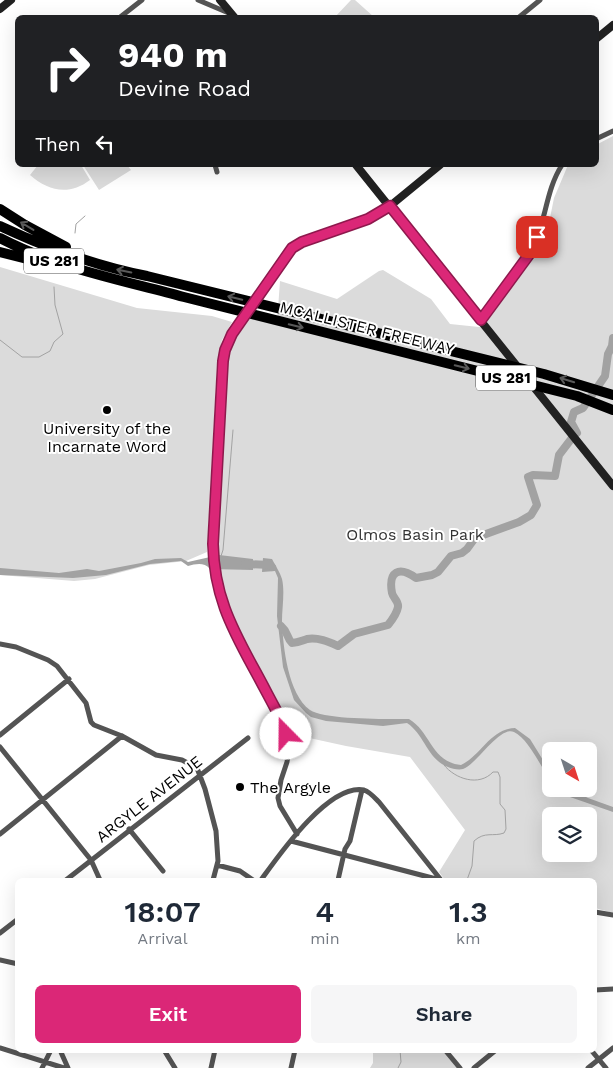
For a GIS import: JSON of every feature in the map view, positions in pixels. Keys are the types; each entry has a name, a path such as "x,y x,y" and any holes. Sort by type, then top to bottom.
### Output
{"highway":[{"path":"0,209 41,234 101,265"},
{"name":"MCALLISTER FREEWAY","path":"0,226 26,238 101,265 544,374 613,395"},
{"name":"MCALLISTER FREEWAY","path":"0,238 69,266 109,278 577,396 613,410"},
{"path":"0,252 109,278"}],"street":[{"path":"0,9 11,0"},
{"path":"123,15 142,0"},
{"path":"198,0 231,15"},
{"path":"220,0 232,15"},
{"path":"522,15 540,0"},
{"path":"599,37 613,25"},
{"path":"599,137 613,130"},
{"path":"216,167 217,172"},
{"path":"358,167 613,486"},
{"path":"297,834 280,806 278,798 280,780 288,762 286,734 282,721 229,621 220,593 214,559 213,544 225,350 232,334 292,248 302,242 375,216 438,167"},
{"path":"481,320 531,252 544,222 551,188 561,167"},
{"path":"0,644 16,647 48,660 57,666 86,703 91,722 94,725 122,736 156,755 189,762 197,768 214,822 217,865 214,878"},
{"path":"0,734 69,679"},
{"path":"0,834 122,736"},
{"name":"ARGYLE AVENUE","path":"68,878 248,738"},
{"path":"0,747 91,860 99,878"},
{"path":"338,878 362,790"},
{"path":"262,878 290,841 314,814 330,801 349,792 362,790 368,792 379,802 439,878"},
{"path":"129,830 163,871"},
{"path":"290,841 433,878"},
{"path":"217,865 240,871 250,878"},
{"path":"597,912 613,915"},
{"path":"0,933 15,921"},
{"path":"0,960 15,963"},
{"path":"597,990 613,989"},
{"path":"0,1048 15,1053"},
{"path":"588,1068 613,1048"},
{"path":"16,1053 64,1068"},
{"path":"42,1068 50,1053"},
{"path":"61,1053 68,1068"},
{"path":"166,1053 175,1068"},
{"path":"211,1068 214,1053"},
{"path":"291,1068 294,1053"},
{"path":"448,1053 460,1068"},
{"path":"474,1068 492,1053"},
{"path":"594,1053 606,1068"}],"green space":[{"path":"351,0 355,0 372,15 337,15"},
{"name":"Olmos Basin Park","path":"613,136 613,913 597,909 597,878 444,878 439,872 465,830 410,757 291,734 285,718 231,619 220,580 216,541 227,352 231,341 248,315 277,323 280,281 337,299 383,270 431,299 450,324 479,327 486,321 534,256 549,223 554,198 567,167 599,167 599,143"},
{"path":"36,167 82,167 90,180 74,188 59,190 44,185 30,175"},
{"path":"84,167 129,167 131,170 99,190"},
{"name":"University of the Incarnate Word","path":"0,267 137,308 212,316 232,322 222,340 217,363 207,552 186,561 149,565 95,579 74,581 0,575"},
{"path":"373,1053 446,1053 458,1068 370,1068 373,1063"}],"shaded area":[{"path":"219,555 253,559 253,570 210,569 203,564 188,566 181,561 150,564 106,575 73,578 0,575 0,568 59,573 87,569 99,571 155,559 181,558 188,562"},
{"path":"263,558 272,559 282,579 282,621 285,656 296,693 310,710 329,716 409,719 422,731 437,753 451,763 461,765 499,733 515,728 530,739 542,758 542,766 530,747 514,732 508,731 502,734 468,766 458,769 448,767 435,758 418,734 407,723 383,726 326,721 311,717 294,700 283,667 277,616 278,578 275,571 262,572"},
{"path":"573,798 588,798 613,807 613,812"}],"waterway":[{"path":"75,233 76,224 85,216"},
{"path":"0,340 22,357 39,357 50,351 54,342 63,334 55,305 54,287"},
{"path":"577,433 571,422 574,412 583,408 605,376 608,354 613,338"},
{"path":"221,556 233,430"},
{"path":"281,626 292,643 315,639 338,646 354,634 388,625 398,607 398,603 392,593 393,575 400,572 405,572 416,578 432,575 438,572 451,556 462,553 467,549 475,538 519,522 531,515 537,505 528,477 533,475 555,476 559,455 572,438"},
{"path":"245,564 270,565 272,567"},
{"path":"444,765 454,774 467,779 481,779 493,772 498,772 500,777 500,804 505,810 506,829 504,833 485,835 474,841 472,866 468,878"},
{"path":"398,1068 401,1062 400,1053"}],"place":[{"name":"University of the Incarnate Word","path":"107,410"},
{"name":"The Argyle","path":"240,787"}],"route":[{"path":"286,734 282,721 239,643 223,607 214,559 213,544 223,361 225,350 232,334 292,248 302,242 368,219 390,206 481,320 531,252 537,237"}]}
